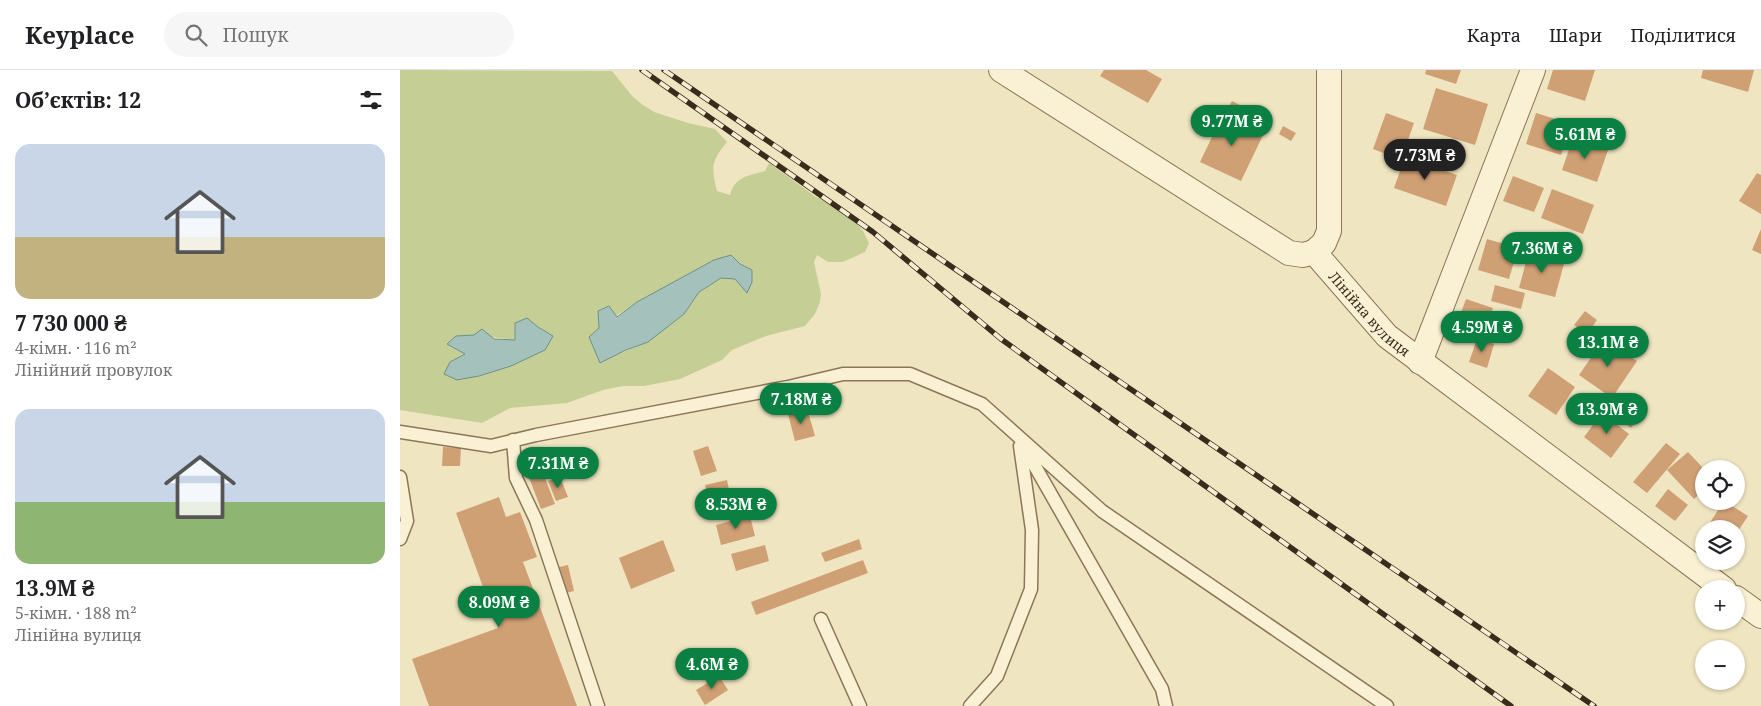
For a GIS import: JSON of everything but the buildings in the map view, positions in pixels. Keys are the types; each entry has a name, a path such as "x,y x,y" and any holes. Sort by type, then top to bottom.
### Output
{"street":[{"path":"1001,70 1290,253 1303,255 1314,252 1324,243 1329,231 1329,70"},
{"path":"1420,362 1533,70"},
{"name":"Лінійна вулиця","path":"1314,252 1386,336 1712,580"},
{"path":"1745,604 1761,616"}],"lane":[{"path":"400,432 491,446 513,440 788,387 843,374 910,374 982,404 1102,511 1387,706"},
{"path":"970,706 997,676 1031,589 1032,530 1019,438"},
{"path":"1019,438 1162,689 1166,706"},
{"path":"513,440 516,478 536,520 598,706"},
{"path":"400,477 407,522 400,539"},
{"path":"820,620 860,706"}],"green space":[{"path":"400,70 612,71 633,97 654,112 715,129 727,142 715,160 713,170 717,191 730,195 739,180 765,171 769,163 816,197 830,202 857,224 869,243 865,252 843,262 828,262 817,255 814,262 821,294 820,302 815,314 805,326 766,336 732,350 722,360 680,379 644,386 623,386 603,390 567,403 510,408 482,423 400,410","holes":["731,255 740,264 752,270 747,293 735,279 721,278 699,292 684,314 640,345 600,362 589,337 619,314 652,294 716,260","527,319 552,336 545,350 511,366 450,362 465,354 448,345 456,336 474,335 516,340"]}],"water":[{"path":"731,255 740,264 752,270 752,282 747,293 735,279 721,278 699,292 684,314 648,342 600,363 589,337 599,328 598,311 609,306 617,317 637,302 714,260"},
{"path":"527,318 553,336 545,350 511,366 479,376 457,380 444,374 450,362 465,354 447,344 456,336 474,335 482,329 494,339 515,340 515,323"}],"railway":[{"path":"642,70 873,232 1001,339 1511,706"},
{"path":"664,70 1594,706"}]}
